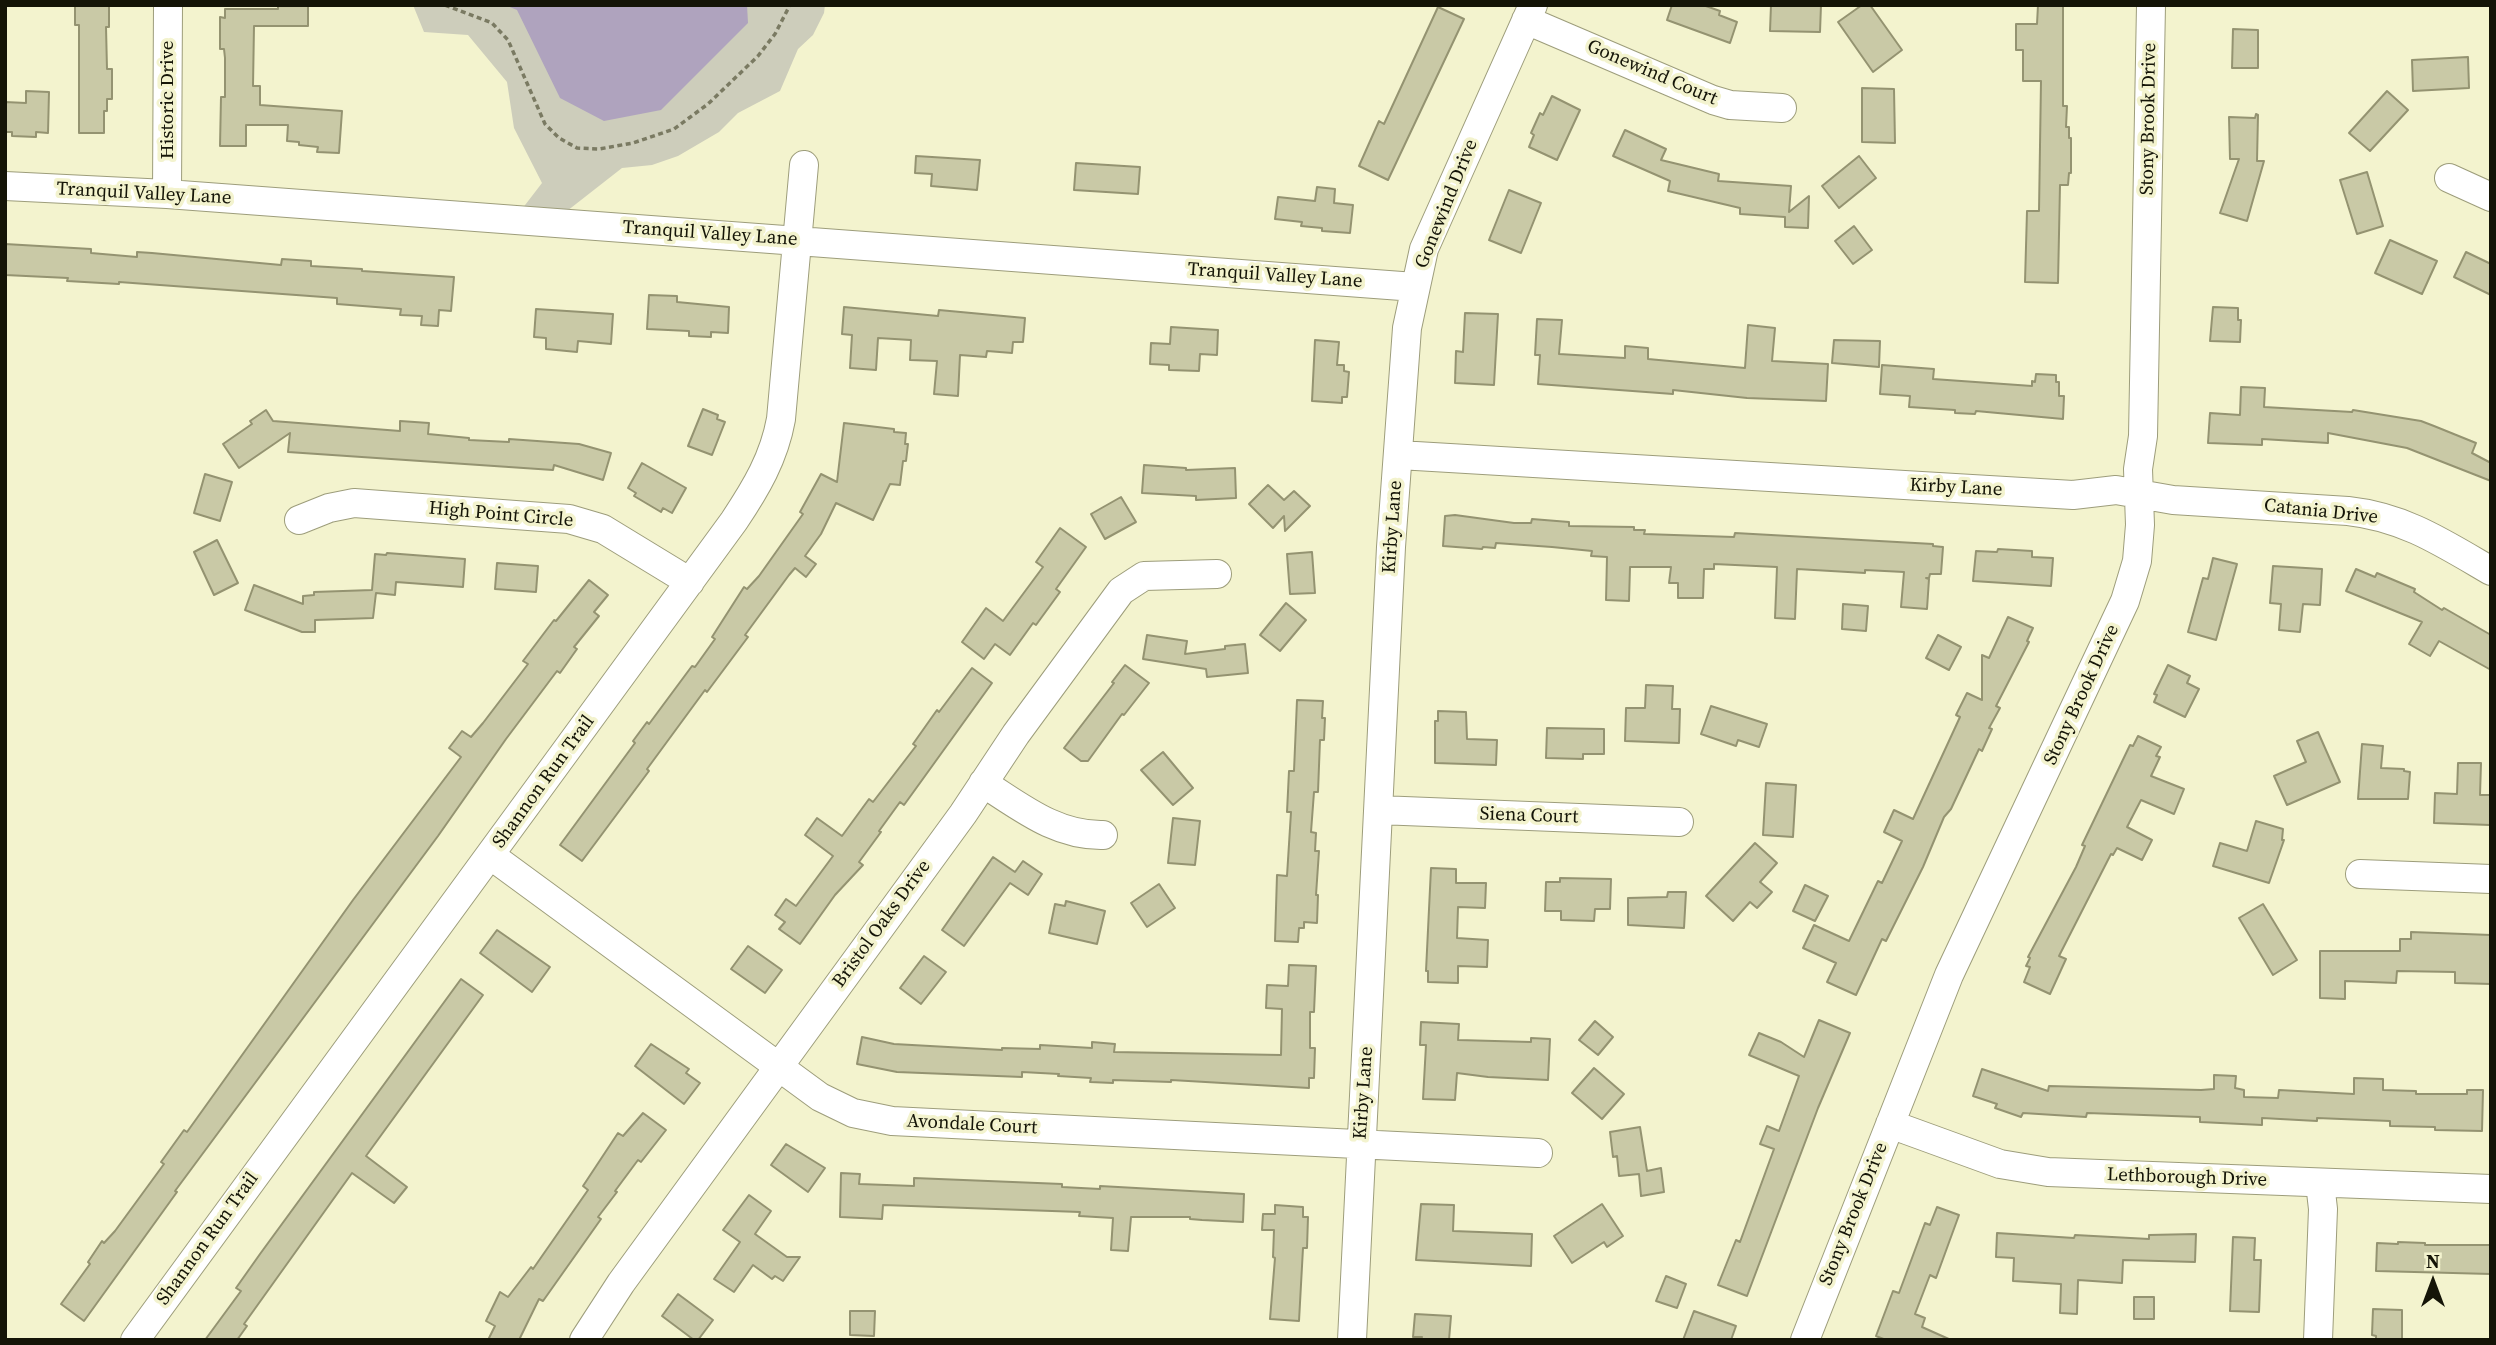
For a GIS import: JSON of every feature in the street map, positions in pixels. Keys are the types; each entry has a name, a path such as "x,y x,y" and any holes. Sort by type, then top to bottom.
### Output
{"street":[{"name":"Historic Drive","path":"167,194 168,5"},
{"name":"Stony Brook Drive","path":"1805,1340 1949,975 2125,601 2137,561 2140,525 2138,469 2144,408 2151,5"},
{"name":"Gonewind Court","path":"1529,13 1713,100 1730,106 1782,108"},
{"name":"Gonewind Drive","path":"1399,455 1407,328 1424,249 1529,13"},
{"name":"Shannon Run Trail","path":"135,1340 690,582 758,485 773,453 781,419 804,164"},
{"path":"2449,178 2491,197"},
{"name":"Tranquil Valley Lane","path":"5,186 167,194 1415,286"},
{"name":"Kirby Lane","path":"1352,1340 1391,548 1399,455 2073,495 2116,490 2139,494"},
{"name":"Catania Drive","path":"2139,494 2173,500 2372,513 2405,523 2491,570"},
{"name":"High Point Circle","path":"299,520 329,508 354,503 569,519 603,529 690,582"},
{"name":"Bristol Oaks Drive","path":"597,1335 621,1283 1121,591 1144,576 1217,574"},
{"path":"983,783 1045,822 1077,833 1103,835"},
{"name":"Siena Court","path":"1379,810 1679,822"},
{"name":"Avondale Court","path":"490,855 777,1065 840,1108 870,1118 1538,1153"},
{"path":"2360,874 2491,879"},
{"name":"Lethborough Drive","path":"1890,1124 2000,1164 2048,1172 2491,1189"},
{"path":"2318,1340 2323,1209 2320,1183"}],"path":[{"path":"445,5 492,23 508,40 545,124 559,138 578,148 599,149 633,143 674,130 708,104 758,56 775,34 790,5"}],"green space":[{"path":"413,5 825,5 813,35 798,49 780,91 738,113 719,132 678,156 652,165 622,168 567,211 522,209 542,183 514,128 507,82 468,35 424,32"}],"shaded area":[{"path":"505,5 747,5 748,23 661,110 604,121 560,98 517,10"}],"building":[{"path":"75,5 109,5 109,27 106,27 107,69 112,69 112,99 107,99 107,111 104,111 104,133 79,133 79,25 75,25"},
{"path":"278,5 308,5 308,26 254,26 253,86 260,86 260,105 342,111 339,153 317,152 318,147 287,141 288,125 246,125 246,146 220,146 221,97 225,97 225,58 224,49 220,49 220,17 225,18 225,9 278,9"},
{"path":"1672,5 1703,5 1720,11 1719,15 1737,22 1730,43 1667,20"},
{"path":"1771,5 1821,5 1820,32 1770,31"},
{"path":"1862,5 1870,5 1902,50 1873,72 1838,22"},
{"path":"2038,5 2063,5 2063,106 2067,106 2066,127 2069,127 2071,138 2071,173 2068,185 2060,185 2058,283 2025,282 2027,211 2039,211 2041,81 2023,81 2023,50 2016,50 2016,24 2037,24"},
{"path":"1438,7 1464,19 1388,180 1359,166 1379,121 1384,124"},
{"path":"2233,29 2258,30 2258,68 2232,68"},
{"path":"2468,57 2469,88 2413,91 2412,60"},
{"path":"1862,88 1894,89 1895,143 1862,142"},
{"path":"26,91 49,92 48,133 36,132 36,137 12,136 12,132 5,132 5,102 26,103"},
{"path":"2387,91 2408,110 2370,151 2349,133"},
{"path":"1552,96 1580,110 1557,160 1529,147 1534,135 1531,133 1540,113 1543,115"},
{"path":"2256,114 2257,161 2264,161 2247,221 2220,213 2239,159 2230,159 2229,117 2255,118"},
{"path":"1625,130 1666,149 1661,160 1719,174 1718,181 1791,186 1789,212 1809,196 1808,228 1785,227 1785,217 1740,214 1740,208 1668,191 1670,181 1613,156"},
{"path":"916,156 980,160 977,190 931,186 932,174 915,173"},
{"path":"1859,156 1876,178 1839,208 1822,186"},
{"path":"1076,163 1140,167 1138,194 1074,190"},
{"path":"2367,172 2383,226 2357,234 2340,180"},
{"path":"1317,187 1335,189 1334,203 1353,205 1350,233 1322,231 1322,228 1301,226 1302,222 1275,219 1278,197 1315,201"},
{"path":"1509,190 1541,203 1521,253 1489,240"},
{"path":"1854,226 1872,250 1853,264 1835,241"},
{"path":"2390,240 2437,261 2422,294 2375,273"},
{"path":"5,244 91,249 91,253 137,257 137,252 281,265 282,259 311,261 311,266 454,277 451,311 439,310 438,326 421,325 422,316 400,315 401,309 337,304 337,298 5,275"},
{"path":"2466,252 2491,264 2491,295 2454,277"},
{"path":"649,295 677,296 677,302 729,307 728,333 711,332 711,337 689,336 689,331 647,329"},
{"path":"844,307 938,316 939,310 1025,318 1023,342 1013,342 1012,353 987,351 986,357 960,355 958,396 934,394 937,361 910,360 911,340 878,338 876,370 850,368 852,335 842,334"},
{"path":"2213,307 2238,308 2238,320 2241,320 2240,342 2210,341"},
{"path":"536,309 613,314 611,344 578,341 577,352 546,349 546,338 534,337"},
{"path":"1465,313 1498,314 1494,385 1455,383 1456,351 1463,352"},
{"path":"1537,319 1562,320 1559,354 1625,358 1625,346 1648,348 1648,359 1745,368 1748,325 1775,328 1772,361 1828,364 1826,401 1538,384 1540,355 1535,355"},
{"path":"1171,327 1218,330 1217,355 1200,354 1199,371 1169,370 1169,365 1150,364 1151,343 1170,344"},
{"path":"1315,340 1339,342 1337,365 1344,365 1344,371 1349,372 1347,397 1342,397 1342,403 1312,401"},
{"path":"1834,340 1880,341 1879,367 1832,363"},
{"path":"1882,365 1934,369 1933,379 2032,386 2036,374 2056,375 2059,396 2064,396 2063,419 1976,411 1975,414 1955,413 1955,410 1909,407 1910,396 1880,394"},
{"path":"2241,387 2265,388 2264,407 2353,410 2421,421 2476,443 2472,453 2491,463 2491,481 2407,448 2328,433 2328,443 2262,439 2262,445 2208,443 2210,413 2240,415"},
{"path":"703,409 718,415 717,419 725,422 712,455 688,446"},
{"path":"266,410 273,421 400,431 400,421 429,423 428,434 469,440 509,442 509,439 579,444 611,453 603,480 554,465 553,470 288,452 290,433 239,468 223,444 252,424 250,421"},
{"path":"844,423 906,433 905,444 908,444 900,485 890,484 873,520 836,503 821,534 805,556 816,564 806,577 795,568 789,575 745,635 748,637 707,692 705,690 582,861 560,845 635,743 633,741 647,722 649,724 715,639 712,637 744,587 747,589 759,576 803,514 800,512 821,474 837,482"},
{"path":"642,463 686,488 672,513 663,508 661,512 634,496 636,493 628,488"},
{"path":"1144,465 1186,470 1235,468 1236,498 1196,500 1196,496 1142,493"},
{"path":"205,474 232,482 220,521 194,513"},
{"path":"1268,485 1284,500 1294,491 1310,506 1285,531 1284,516 1273,528 1249,504"},
{"path":"1121,497 1136,522 1105,539 1091,514"},
{"path":"1445,516 1514,523 1531,523 1532,519 1569,522 1569,526 1634,527 1634,530 1645,530 1644,534 1734,537 1735,533 1933,544 1943,547 1941,574 1930,574 1929,578 1926,578 1929,579 1927,609 1901,607 1904,572 1797,569 1795,619 1775,618 1777,567 1714,564 1714,569 1704,569 1703,598 1678,598 1678,583 1669,583 1671,567 1630,567 1629,601 1606,600 1607,557 1591,556 1592,551 1496,543 1495,548 1482,549 1443,546"},
{"path":"1060,528 1086,547 1056,589 1060,592 1010,655 995,644 984,659 962,642 986,608 1003,621 1043,567 1036,562"},
{"path":"217,540 238,583 214,595 194,552"},
{"path":"1998,549 2032,551 2032,557 2053,558 2051,586 1973,581 1976,551 1997,552"},
{"path":"1312,552 1315,593 1290,594 1287,554"},
{"path":"375,554 465,559 463,587 396,582 395,595 376,593 373,618 315,620 315,632 302,632 245,610 254,585 303,604 303,596 314,595 314,592 372,590"},
{"path":"2213,558 2237,564 2216,640 2188,632 2203,578 2208,579"},
{"path":"497,563 538,566 536,592 495,589"},
{"path":"2273,566 2322,569 2320,605 2303,604 2300,632 2279,630 2281,604 2270,603"},
{"path":"2356,569 2375,577 2377,573 2415,589 2414,592 2442,610 2444,608 2491,635 2491,670 2439,641 2430,656 2409,644 2422,622 2346,591"},
{"path":"589,580 608,595 594,612 599,616 574,647 577,649 506,739 438,836 175,1191 177,1192 84,1321 61,1304 90,1264 88,1262 102,1241 104,1243 115,1231 164,1164 161,1162 184,1130 187,1132 353,900 461,757 449,748 462,731 471,737 483,723 528,664 523,661"},
{"path":"1286,603 1306,620 1280,651 1260,635"},
{"path":"1843,604 1868,606 1866,631 1842,629"},
{"path":"2008,617 2033,628 2027,641 2029,642 1996,706 2000,708 1989,728 1992,729 1982,751 1979,749 1886,941 1882,939 1856,995 1827,982 1836,963 1803,948 1814,925 1849,941 1878,881 1882,883 1902,841 1884,832 1894,810 1913,819 1960,717 1956,715 1967,693 1982,700 1982,655 1989,658"},
{"path":"1147,635 1187,641 1185,654 1245,644 1248,673 1207,677 1206,669 1143,659"},
{"path":"1938,635 1961,647 1949,670 1926,658"},
{"path":"1125,665 1149,683 1124,715 1122,714 1088,761 1081,761 1064,748"},
{"path":"2168,665 2190,676 2187,683 2199,689 2185,717 2154,702 2157,695 2154,694"},
{"path":"972,668 992,683 904,805 900,802 879,831 881,832 859,862 863,865 835,895 800,944 779,929 785,922 775,915 786,899 796,906 833,856 805,835 817,818 842,836 869,799 873,802 916,746 913,744 937,710 939,712"},
{"path":"1646,685 1673,686 1672,709 1680,709 1679,743 1625,741 1626,708 1645,708"},
{"path":"1297,700 1323,701 1322,718 1325,718 1324,740 1320,740 1318,792 1314,792 1311,832 1316,833 1315,851 1319,851 1317,923 1304,922 1304,928 1299,928 1298,942 1275,941 1277,875 1287,876 1291,812 1287,812 1289,771 1294,771"},
{"path":"1711,706 1767,724 1759,747 1738,740 1736,746 1701,734"},
{"path":"1438,711 1466,712 1467,739 1497,740 1496,765 1435,763 1435,721 1438,721"},
{"path":"1547,728 1604,729 1604,754 1583,754 1583,759 1546,758"},
{"path":"2318,732 2340,782 2287,805 2274,776 2306,762 2297,741"},
{"path":"2138,736 2161,747 2156,756 2160,757 2151,776 2184,789 2174,814 2141,800 2127,827 2152,840 2142,860 2117,848 2113,855 2111,854 2059,956 2066,959 2050,994 2024,982 2030,967 2026,966 2030,958 2028,957 2076,867 2085,846 2082,845 2130,745 2133,746"},
{"path":"2362,744 2383,746 2381,768 2404,769 2410,772 2408,799 2358,799"},
{"path":"1163,752 1193,788 1173,805 1141,770"},
{"path":"2458,763 2481,763 2480,795 2491,795 2490,825 2434,823 2435,793 2457,794"},
{"path":"1766,783 1796,785 1793,837 1763,835"},
{"path":"1173,818 1200,821 1195,865 1168,863"},
{"path":"2256,821 2283,829 2284,840 2269,883 2213,866 2220,843 2247,851"},
{"path":"1755,843 1777,863 1760,882 1772,892 1757,908 1750,902 1733,921 1706,896"},
{"path":"993,857 1015,872 1023,861 1042,874 1028,895 1010,883 964,946 942,930"},
{"path":"1431,868 1456,869 1456,883 1486,883 1485,908 1458,907 1457,938 1488,940 1487,967 1458,966 1458,983 1428,982 1426,971"},
{"path":"1560,878 1611,879 1610,909 1595,909 1594,921 1561,920 1561,911 1545,911 1546,882 1560,882"},
{"path":"1159,884 1175,908 1147,927 1131,903"},
{"path":"1805,885 1828,896 1815,921 1793,911"},
{"path":"1668,892 1686,892 1684,928 1628,925 1628,898 1667,897"},
{"path":"1066,901 1105,911 1097,944 1049,933 1055,904 1065,906"},
{"path":"2263,904 2297,960 2273,975 2239,918"},
{"path":"497,930 550,967 532,992 480,953"},
{"path":"2411,932 2491,935 2491,984 2455,983 2455,972 2397,971 2396,983 2345,981 2345,999 2320,998 2320,951 2400,951 2400,939 2411,939"},
{"path":"748,946 782,970 765,993 731,969"},
{"path":"924,956 946,972 921,1004 900,988"},
{"path":"1289,965 1316,966 1314,1012 1310,1012 1310,1048 1315,1048 1314,1078 1309,1078 1309,1088 1171,1080 1090,1082 1091,1078 1022,1072 1022,1077 897,1072 857,1064 862,1037 894,1044 1002,1050 1040,1049 1040,1045 1092,1048 1092,1042 1115,1044 1114,1052 1281,1055 1282,1009 1266,1008 1267,985 1288,986"},
{"path":"461,979 483,995 366,1156 407,1187 394,1203 352,1173 244,1324 247,1326 237,1340 205,1340 241,1291 236,1288 260,1254"},
{"path":"1819,1020 1850,1033 1818,1108 1747,1296 1718,1285 1736,1240 1740,1242 1774,1149 1760,1144 1767,1126 1779,1131 1799,1076 1749,1055 1759,1033 1781,1042 1804,1057"},
{"path":"1595,1021 1613,1037 1598,1055 1579,1040"},
{"path":"1421,1022 1459,1024 1458,1040 1531,1042 1531,1038 1550,1039 1548,1080 1457,1073 1455,1100 1423,1099 1426,1045 1420,1045"},
{"path":"651,1044 689,1069 686,1073 700,1083 684,1104 635,1066"},
{"path":"1594,1068 1624,1094 1602,1119 1572,1093"},
{"path":"1982,1069 2048,1091 2049,1086 2214,1089 2214,1075 2236,1076 2235,1088 2244,1090 2244,1097 2278,1098 2279,1090 2354,1094 2354,1078 2383,1079 2383,1090 2416,1091 2416,1094 2467,1094 2467,1090 2483,1090 2482,1131 2390,1126 2390,1121 2317,1118 2317,1121 2262,1118 2262,1125 2200,1122 2200,1117 2087,1113 2086,1117 2023,1113 2021,1117 1995,1108 1997,1104 1973,1096"},
{"path":"643,1113 666,1130 641,1162 638,1160 615,1191 617,1192 598,1217 601,1219 543,1301 539,1299 519,1340 488,1340 495,1326 486,1321 500,1292 508,1297 531,1267 533,1269 588,1190 583,1186 618,1133 623,1136"},
{"path":"1640,1127 1647,1171 1661,1168 1664,1192 1641,1196 1639,1174 1619,1176 1610,1132"},
{"path":"786,1144 825,1168 808,1192 771,1165"},
{"path":"841,1173 860,1174 859,1184 914,1186 914,1178 1244,1194 1243,1222 1190,1217 1131,1217 1128,1251 1111,1250 1113,1218 1079,1216 1080,1212 883,1205 882,1219 840,1217"},
{"path":"749,1195 771,1211 755,1234 787,1257 800,1257 783,1281 775,1276 772,1279 753,1265 734,1292 714,1279 740,1242 723,1230"},
{"path":"1421,1204 1454,1205 1453,1231 1532,1234 1531,1266 1416,1260"},
{"path":"1602,1204 1623,1236 1607,1247 1604,1242 1572,1263 1554,1236"},
{"path":"1275,1205 1303,1207 1303,1217 1308,1217 1307,1248 1303,1248 1299,1321 1270,1319 1275,1258 1274,1230 1262,1230 1263,1214 1275,1214"},
{"path":"1937,1207 1959,1215 1936,1278 1930,1275 1915,1314 1925,1318 1922,1327 1951,1340 1886,1340 1876,1336 1893,1291 1899,1293 1925,1223 1930,1225"},
{"path":"1997,1233 2149,1239 2149,1235 2196,1234 2195,1262 2123,1260 2122,1283 2078,1280 2077,1314 2060,1313 2061,1284 2013,1281 2014,1258 1996,1257"},
{"path":"2233,1237 2255,1238 2254,1260 2261,1260 2259,1312 2230,1311"},
{"path":"2377,1243 2425,1245 2491,1245 2491,1274 2376,1271"},
{"path":"1666,1276 1686,1284 1677,1308 1656,1301"},
{"path":"678,1294 713,1320 698,1340 694,1340 662,1316"},
{"path":"2134,1297 2154,1297 2154,1319 2134,1319"},
{"path":"2373,1309 2402,1310 2402,1340 2376,1340 2376,1336 2372,1335"},
{"path":"850,1311 875,1311 874,1336 850,1335"},
{"path":"1694,1311 1736,1326 1731,1340 1683,1340"},
{"path":"1415,1314 1451,1316 1449,1340 1421,1340 1422,1337 1413,1337"}]}
